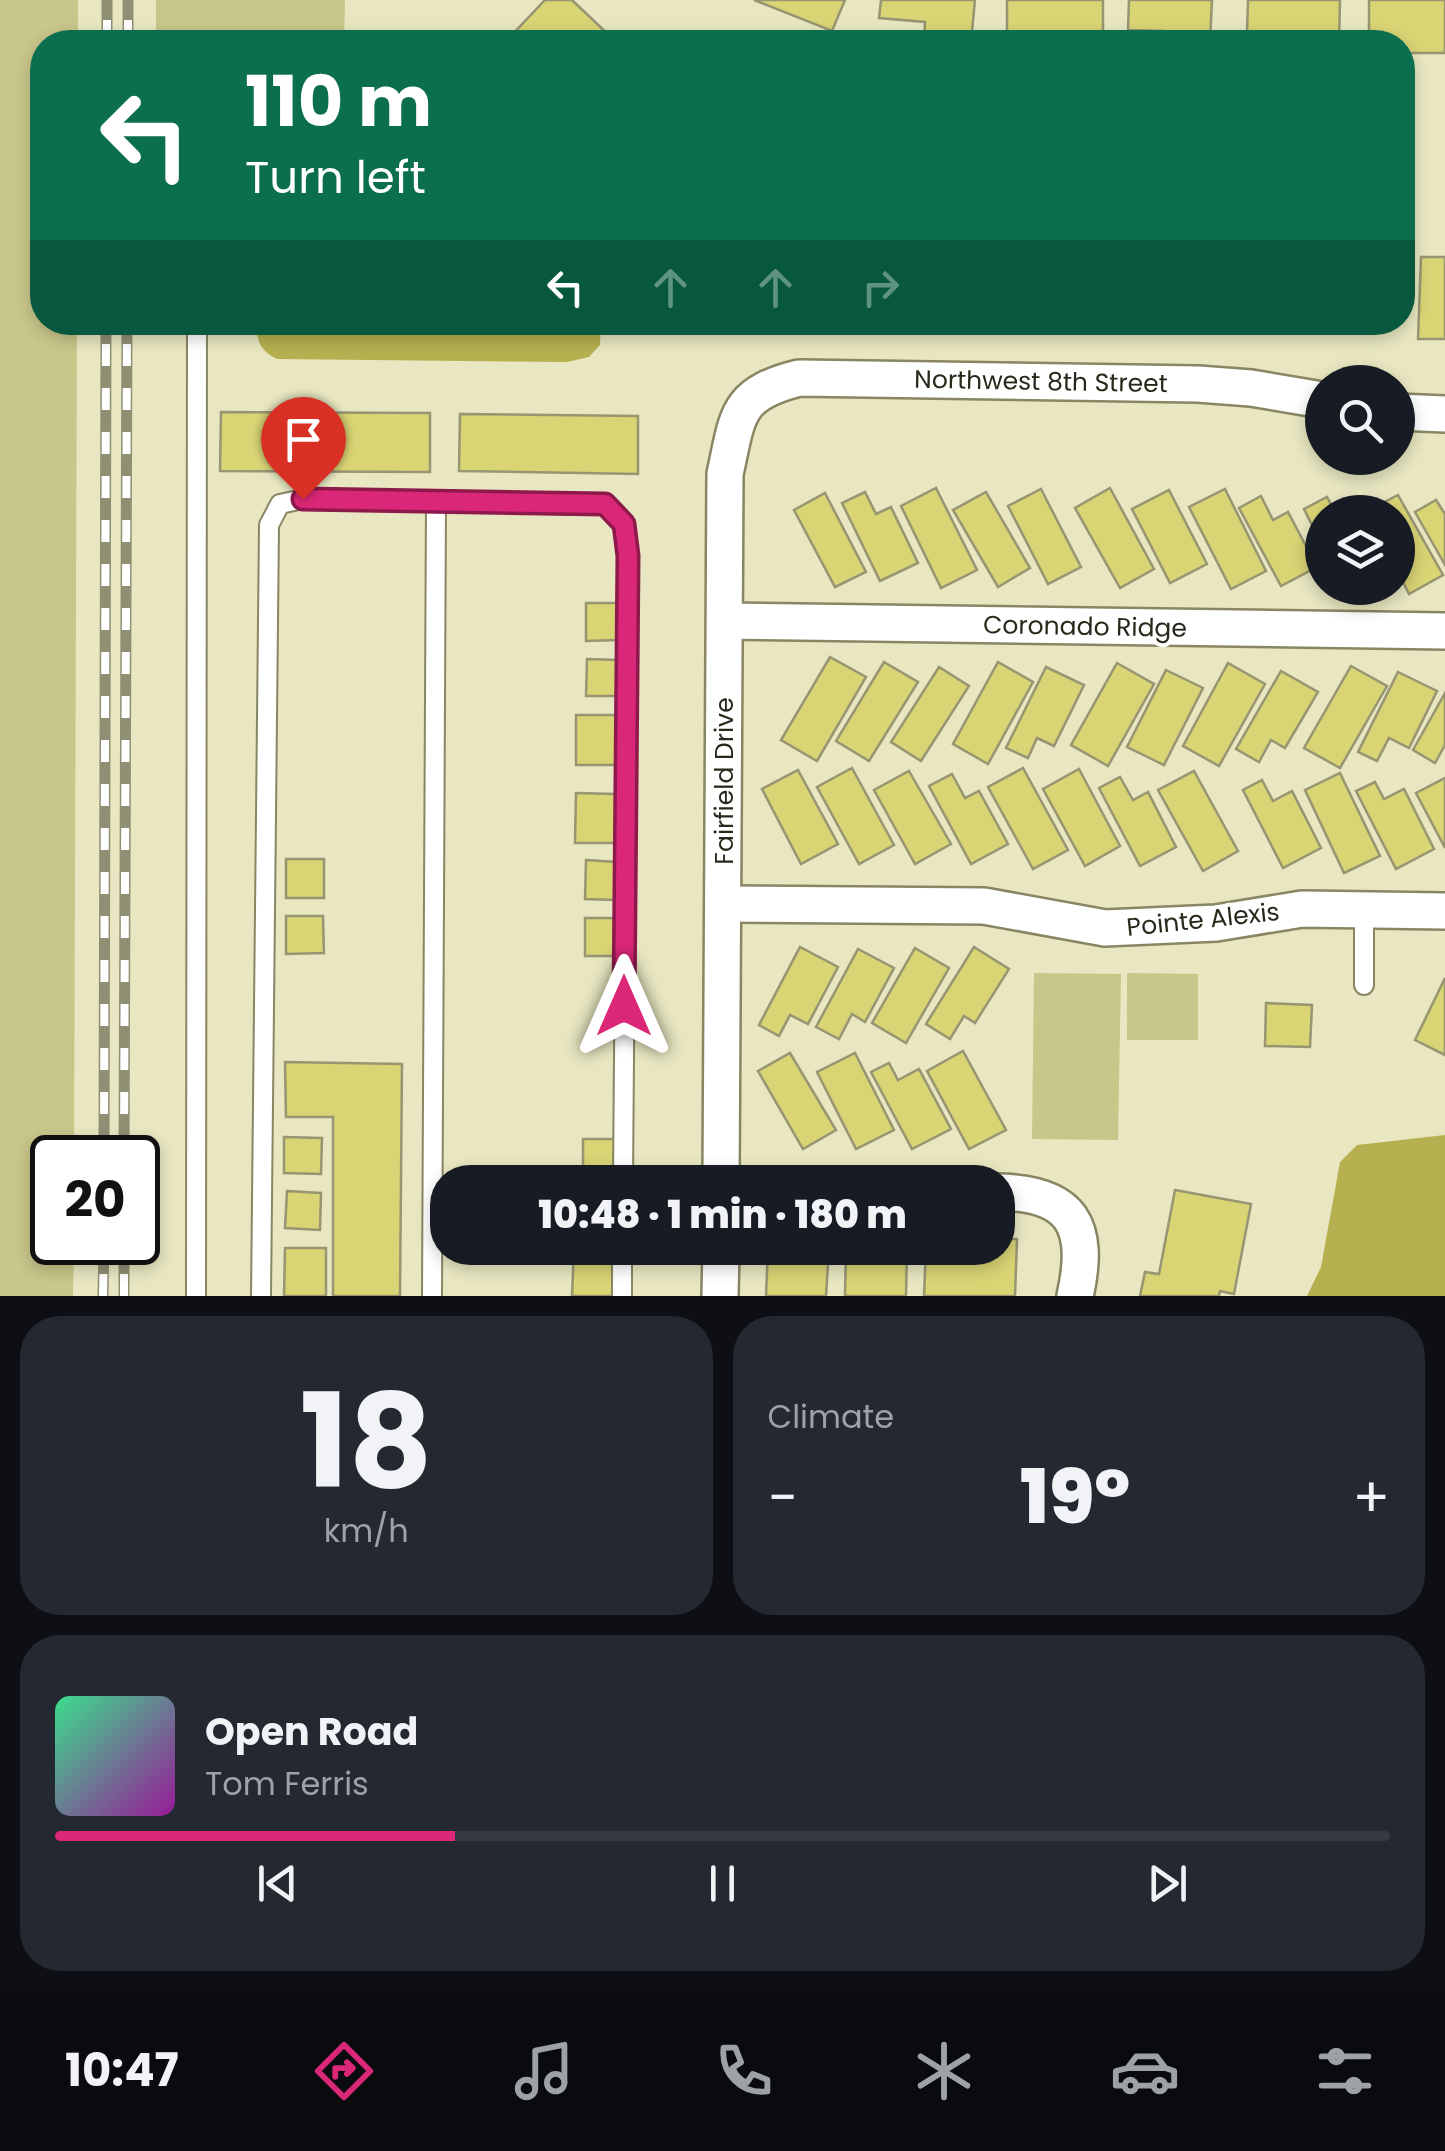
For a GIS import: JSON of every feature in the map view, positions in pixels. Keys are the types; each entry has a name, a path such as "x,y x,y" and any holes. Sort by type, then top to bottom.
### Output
{"street":[{"name":"Northwest 8th Street","path":"761,390 799,378 1198,384 1305,397"},
{"name":"Fairfield Drive","path":"721,1165 725,474 737,418 761,390"},
{"path":"1415,413 1445,414"},
{"name":"Coronado Ridge","path":"724,621 1445,631"},
{"name":"Pointe Alexis","path":"723,904 984,906 1105,928 1216,923 1292,910 1445,911"},
{"path":"1015,1192 1033,1193 1053,1202 1069,1216 1079,1236 1082,1257 1075,1296"},
{"path":"720,1296 721,1265"}],"lane":[{"path":"196,335 196,1296"},
{"path":"261,1296 270,524 280,504 303,499 605,504 624,524 628,556 622,1165"},
{"path":"432,1296 436,502"},
{"path":"1364,910 1364,985"},
{"path":"622,1265 622,1296"}],"shaded area":[{"path":"0,0 78,0 78,30 30,30 30,335 77,335 74,1135 30,1135 30,1265 74,1265 73,1296 0,1296"},
{"path":"156,0 345,0 344,30 156,30"},
{"path":"257,335 600,335 600,345 589,357 567,362 277,359 260,345"},
{"path":"1034,973 1121,974 1118,1140 1032,1139"},
{"path":"1127,973 1198,974 1198,1040 1127,1040"},
{"path":"1445,1135 1445,1296 1307,1296 1321,1267 1340,1162 1357,1145"}],"building":[{"path":"545,0 572,0 604,30 517,30"},
{"path":"754,0 845,0 829,30"},
{"path":"881,0 975,0 972,30 925,30 925,22 879,18"},
{"path":"1007,0 1103,0 1103,30 1007,30"},
{"path":"1129,0 1212,0 1211,30 1128,30"},
{"path":"1248,0 1340,0 1339,30 1247,30"},
{"path":"1369,0 1445,0 1445,53 1415,53 1415,30 1369,30"},
{"path":"1421,257 1445,257 1445,339 1418,339"},
{"path":"221,412 430,413 430,472 220,471"},
{"path":"460,414 638,416 638,474 459,471"},
{"path":"936,488 977,570 941,588 901,506"},
{"path":"1110,488 1154,569 1120,588 1075,508"},
{"path":"1041,489 1081,567 1048,584 1008,506"},
{"path":"1225,489 1266,571 1231,589 1189,507"},
{"path":"1169,490 1207,564 1170,583 1132,509"},
{"path":"865,492 876,514 891,507 918,563 880,581 842,503"},
{"path":"986,492 1030,568 998,587 953,510"},
{"path":"825,493 866,572 835,587 794,510"},
{"path":"1261,496 1273,520 1288,512 1305,544 1305,573 1281,586 1239,508"},
{"path":"1436,500 1445,514 1445,565 1415,512"},
{"path":"1415,525 1443,575 1415,591"},
{"path":"586,603 618,603 618,640 586,641"},
{"path":"830,657 866,677 817,761 781,740"},
{"path":"587,659 618,660 617,696 586,696"},
{"path":"884,662 918,682 869,761 836,741"},
{"path":"998,662 1033,682 988,764 953,744"},
{"path":"1117,663 1154,684 1108,766 1071,745"},
{"path":"1228,663 1265,684 1219,766 1183,746"},
{"path":"1351,666 1387,686 1340,768 1304,748"},
{"path":"939,667 969,686 921,761 891,742"},
{"path":"1046,667 1084,685 1054,746 1037,738 1028,758 1006,748"},
{"path":"1166,670 1203,688 1164,765 1127,747"},
{"path":"1281,671 1318,692 1285,748 1271,740 1259,762 1236,749"},
{"path":"1398,672 1437,691 1409,748 1389,738 1377,761 1358,752"},
{"path":"1445,693 1445,745 1435,763 1413,750"},
{"path":"576,715 617,715 617,765 576,765"},
{"path":"852,768 894,845 859,864 817,787"},
{"path":"1023,768 1068,850 1033,869 988,787"},
{"path":"1079,769 1120,846 1085,866 1043,789"},
{"path":"798,770 838,844 801,864 762,789"},
{"path":"909,771 951,844 915,864 874,790"},
{"path":"1194,771 1238,851 1203,871 1158,790"},
{"path":"1340,773 1380,856 1344,873 1305,790"},
{"path":"952,774 965,798 979,791 1008,844 971,864 929,786"},
{"path":"1120,777 1133,800 1148,792 1176,847 1140,866 1099,788"},
{"path":"1445,778 1445,848 1416,793"},
{"path":"1262,780 1273,801 1292,791 1321,848 1283,868 1243,790"},
{"path":"1375,782 1384,799 1404,789 1434,849 1396,869 1356,791"},
{"path":"576,793 616,794 615,843 575,843"},
{"path":"286,859 324,859 324,898 286,898"},
{"path":"586,860 616,862 615,900 585,899"},
{"path":"286,916 323,916 324,953 286,954"},
{"path":"585,918 616,918 615,956 585,956"},
{"path":"800,947 838,967 808,1024 790,1015 779,1036 759,1025"},
{"path":"974,947 1009,969 975,1023 964,1016 950,1039 926,1024"},
{"path":"915,948 949,968 906,1043 872,1023"},
{"path":"858,949 894,968 865,1022 852,1014 839,1039 816,1027"},
{"path":"1445,978 1445,1055 1415,1040"},
{"path":"1266,1003 1312,1005 1310,1047 1265,1046"},
{"path":"963,1051 1006,1130 969,1149 927,1071"},
{"path":"790,1053 836,1130 803,1149 758,1071"},
{"path":"855,1053 894,1130 856,1149 817,1072"},
{"path":"285,1062 402,1064 400,1296 333,1296 333,1117 286,1117"},
{"path":"889,1063 898,1080 919,1069 951,1129 912,1149 871,1072"},
{"path":"284,1137 322,1138 321,1174 284,1173"},
{"path":"583,1139 614,1139 614,1165 583,1165"},
{"path":"1175,1190 1251,1204 1234,1294 1220,1291 1219,1296 1140,1296 1145,1272 1159,1274"},
{"path":"287,1191 321,1193 320,1230 285,1228"},
{"path":"1017,1239 1015,1296 924,1296 925,1265 1015,1265"},
{"path":"285,1248 326,1248 326,1296 284,1296"},
{"path":"573,1265 614,1265 613,1296 572,1296"},
{"path":"767,1265 828,1265 826,1296 766,1296"},
{"path":"846,1265 907,1265 906,1296 845,1296"}],"railway":[{"path":"107,0 107,30"},
{"path":"128,0 128,30"},
{"path":"104,1135 106,335"},
{"path":"124,1135 127,335"},
{"path":"103,1296 104,1265"},
{"path":"124,1265 124,1296"}],"route":[{"path":"303,499 605,504 624,524 628,556 624,1006"}]}
